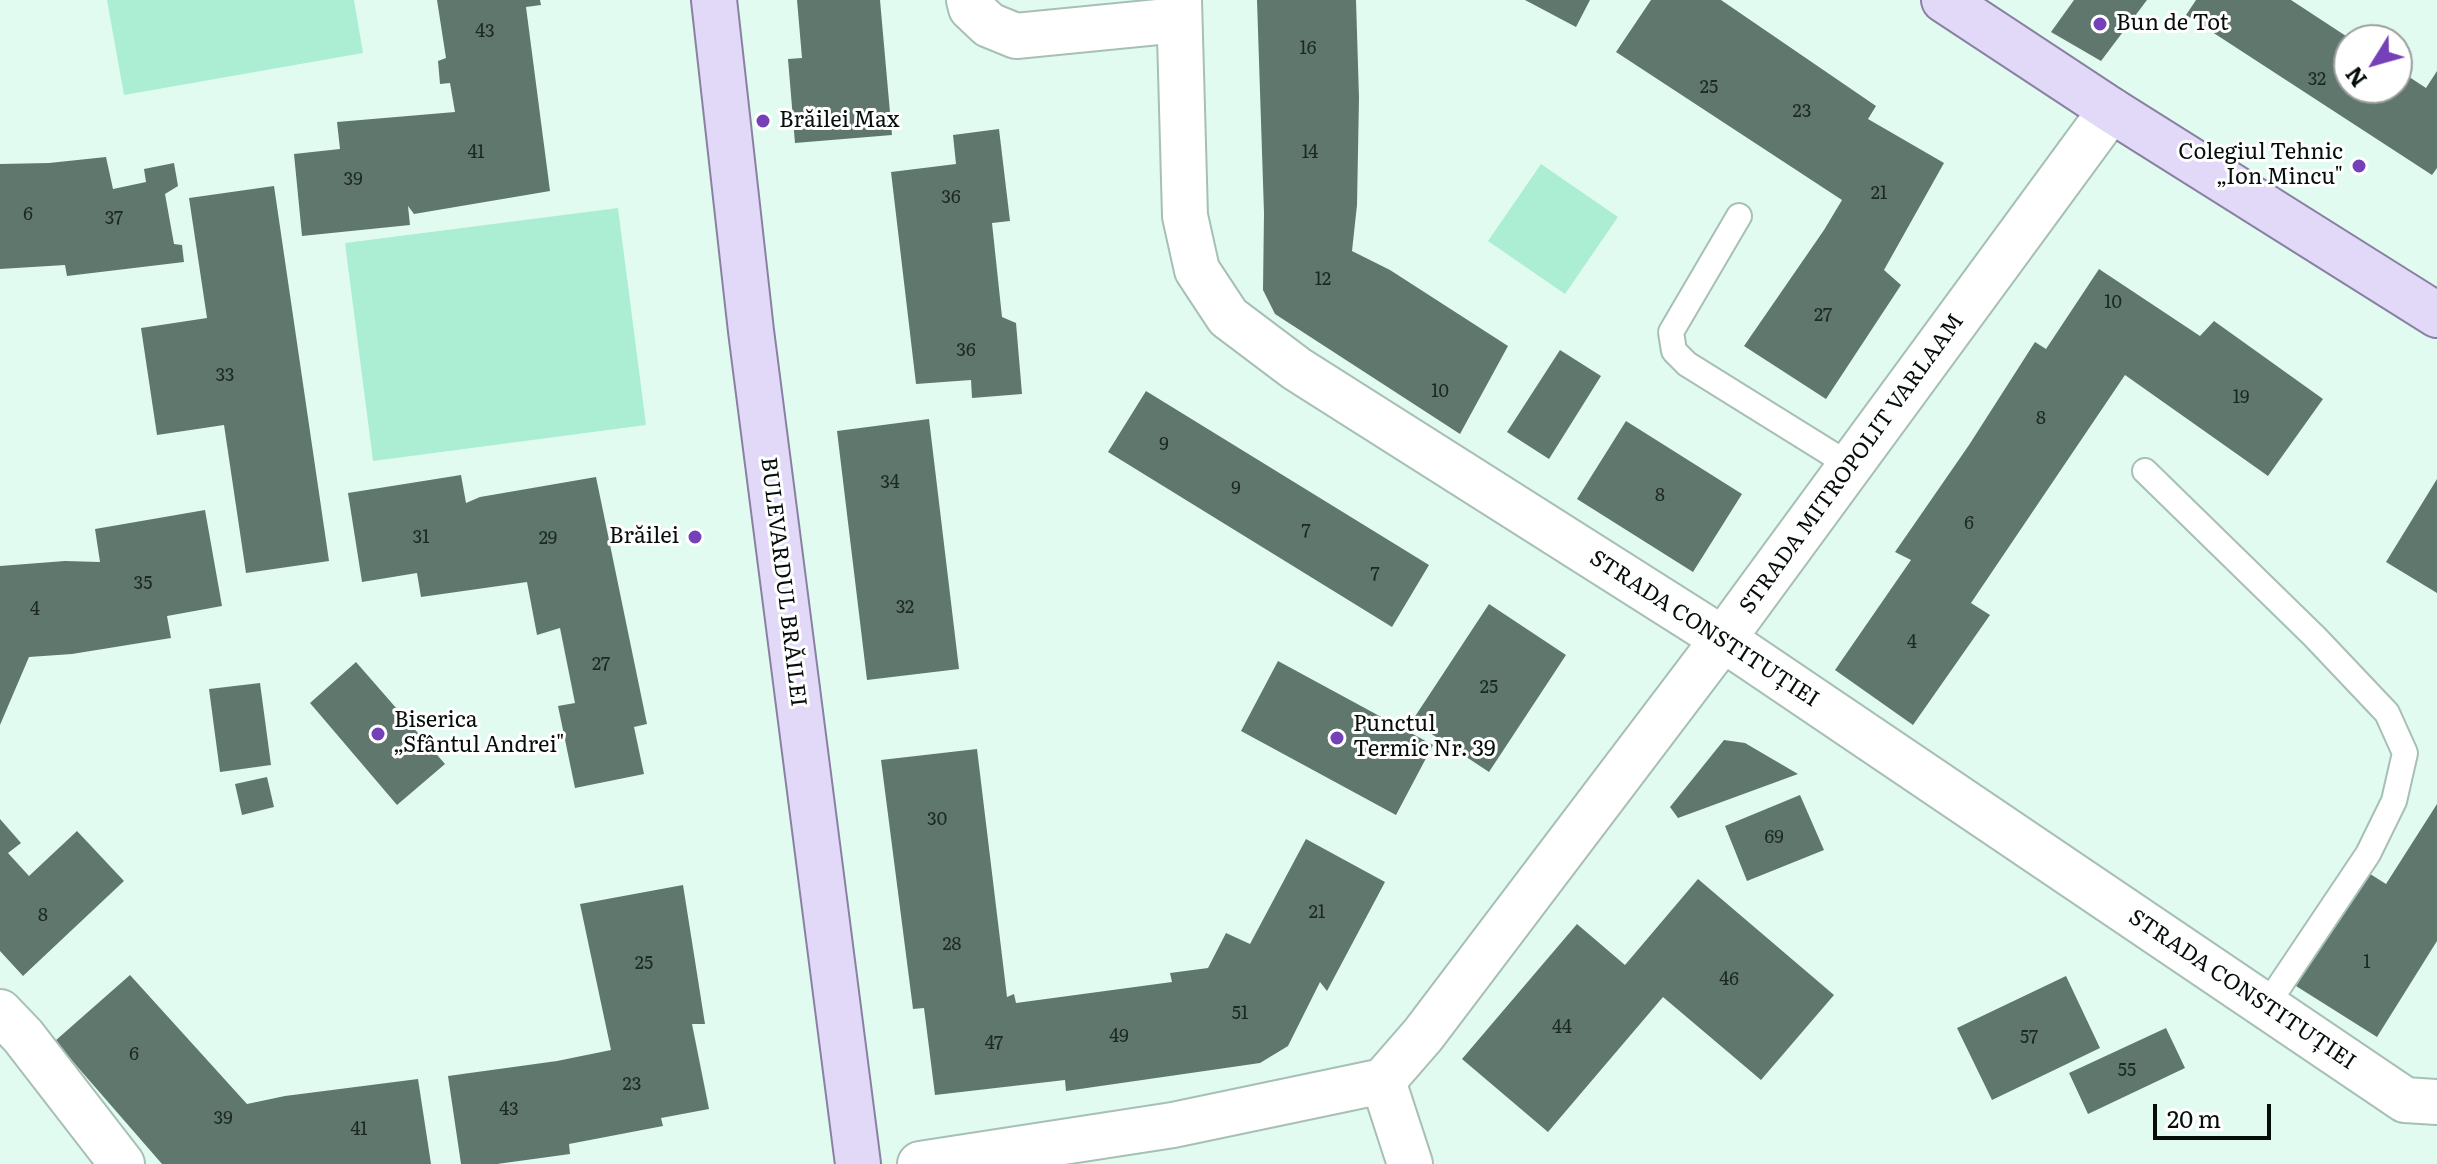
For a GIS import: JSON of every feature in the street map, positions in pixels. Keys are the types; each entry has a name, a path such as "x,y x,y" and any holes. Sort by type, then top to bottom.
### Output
{"main road":[{"name":"BULEVARDUL BRĂILEI","path":"714,0 751,331 858,1164"},
{"path":"1944,0 2111,110 2437,315"}],"street":[{"name":"STRADA CONSTITUȚIEI","path":"969,0 971,8 989,25 1016,36 1178,10 1185,216 1197,270 1228,317 1297,369 1723,639 2405,1100 2437,1102"},
{"name":"STRADA MITROPOLIT VARLAAM","path":"1383,1081 1423,1035 1723,639 2111,110"},
{"path":"0,1012 23,1036 122,1164"},
{"path":"920,1164 1173,1125 1383,1081 1410,1164"}],"lane":[{"path":"1739,216 1671,332 1674,351 1687,364 1851,466"},
{"path":"2145,471 2315,637 2387,713 2405,753 2394,801 2368,854 2266,1006"}],"green space":[{"path":"107,0 354,0 363,53 124,95"},
{"path":"1541,164 1618,217 1565,294 1488,241"},
{"path":"618,208 646,425 373,461 345,243"}],"building":[{"path":"437,0 540,0 541,5 526,7 550,191 414,214 408,206 410,225 302,236 294,154 340,149 337,122 455,112 450,83 440,84 438,61 446,58"},
{"path":"797,0 880,0 892,135 795,143 788,59 802,58"},
{"path":"1257,0 1356,0 1359,98 1357,205 1352,251 1390,270 1508,346 1460,434 1275,314 1263,290 1264,213"},
{"path":"1525,0 1590,0 1576,27"},
{"path":"1651,0 1721,0 1876,106 1868,119 1944,163 1884,270 1901,285 1826,399 1744,346 1842,200 1616,52"},
{"path":"2074,0 2147,0 2101,61 2051,32"},
{"path":"2196,0 2291,0 2333,28 2333,104 2413,104 2413,79 2426,88 2437,71 2437,168 2432,175 2186,15"},
{"path":"999,129 1010,221 992,223 1002,317 1016,323 1022,394 972,398 971,380 916,384 891,172 956,164 953,135"},
{"path":"106,157 113,189 146,182 144,169 174,163 178,186 165,194 174,244 182,245 184,262 67,276 65,265 0,269 0,164"},
{"path":"274,186 329,561 246,573 224,425 157,435 141,328 207,318 189,198"},
{"path":"2099,269 2200,336 2214,321 2323,399 2268,476 2125,375 1971,603 1990,615 1913,725 1835,670 1911,560 1895,552 2035,342 2046,349"},
{"path":"1560,350 1601,376 1549,459 1507,432"},
{"path":"1146,391 1429,565 1392,627 1108,452"},
{"path":"929,419 959,669 867,680 837,431"},
{"path":"1626,421 1742,494 1693,572 1577,499"},
{"path":"461,475 466,503 480,497 596,477 647,724 634,727 644,774 575,788 558,706 575,703 560,628 537,635 527,582 421,597 417,573 362,582 348,493"},
{"path":"2437,479 2437,593 2386,562"},
{"path":"205,510 222,606 167,616 171,638 72,654 29,657 0,725 0,566 100,562 95,529"},
{"path":"1489,604 1566,655 1489,772 1412,721"},
{"name":"Punctul Termic Nr. 39","path":"1278,661 1433,745 1396,815 1241,731"},
{"name":"Biserica „Sfântul Andrei\"","path":"356,662 445,764 397,805 310,703"},
{"path":"260,683 271,765 220,772 209,689"},
{"path":"1724,740 1745,743 1798,774 1678,818 1670,807"},
{"path":"977,749 1007,997 1014,994 1016,1003 1172,982 1170,973 1208,968 1226,933 1250,944 1306,839 1385,882 1327,991 1320,982 1288,1046 1260,1063 1066,1091 1065,1080 935,1095 924,1008 913,1009 881,760"},
{"path":"267,777 274,807 242,815 235,784"},
{"path":"1800,795 1824,850 1747,881 1725,826"},
{"path":"2437,804 2437,941 2377,1037 2296,986 2367,872 2386,884"},
{"path":"0,819 21,843 8,853 29,876 77,831 124,881 23,976 0,951"},
{"path":"1698,879 1834,995 1761,1080 1663,997 1548,1132 1462,1059 1577,924 1625,965"},
{"path":"683,885 705,1024 692,1024 709,1109 661,1118 663,1126 569,1144 570,1154 497,1164 461,1164 448,1076 611,1050 580,904"},
{"path":"130,975 247,1104 285,1096 418,1079 431,1164 162,1164 55,1041"},
{"path":"2066,976 2100,1048 1992,1100 1957,1028"},
{"path":"2166,1028 2185,1068 2088,1114 2069,1073"}],"place":[{"name":"Bun de Tot","path":"2100,24"},
{"name":"Brăilei Max","path":"763,121"},
{"name":"Colegiul Tehnic „Ion Mincu\"","path":"2359,166"},
{"name":"Brăilei","path":"695,537"},
{"name":"Biserica „Sfântul Andrei\"","path":"378,734"},
{"name":"Punctul Termic Nr. 39","path":"1337,738"}]}
